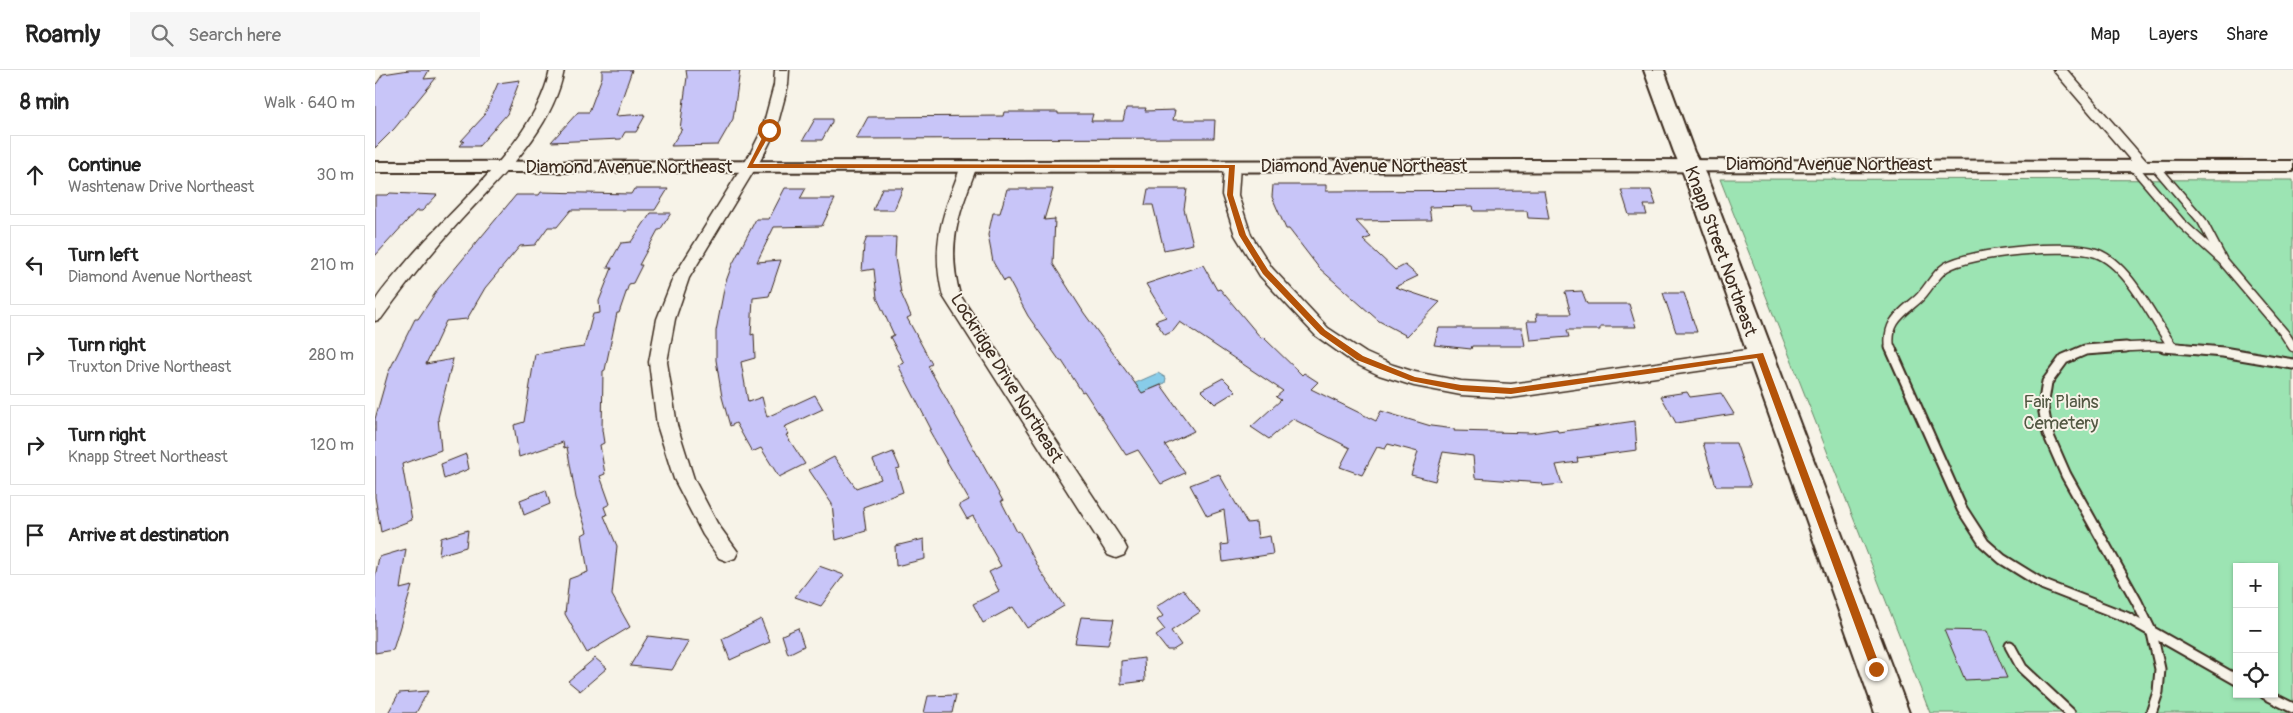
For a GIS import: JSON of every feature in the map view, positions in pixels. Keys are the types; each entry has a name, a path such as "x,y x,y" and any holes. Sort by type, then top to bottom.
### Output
{"main road":[{"name":"Knapp Street Northeast","path":"1654,70 1893,713"}],"street":[{"path":"375,315 395,285 501,167 543,111 552,93 557,70"},
{"path":"727,552 710,529 684,479 667,425 658,362 666,319 681,278 769,130 781,85 782,70"},
{"path":"2060,70 2144,166"},
{"name":"Diamond Avenue Northeast","path":"375,167 1689,164 2293,166"},
{"name":"Lockridge Drive Northeast","path":"969,166 946,234 944,254 952,296 1116,549"},
{"path":"1232,166 1230,195 1243,235 1266,272 1322,332 1360,358 1386,370 1413,379 1461,388 1511,391 1760,355"}],"lane":[{"path":"2144,166 2204,224 2218,248 2222,260"},
{"path":"2144,166 2185,227 2222,260 2284,333 2293,347"},
{"path":"2171,346 2134,291 2111,262 2094,253 2071,251 2007,252 1979,255 1955,262 1945,267 1929,289 1899,316 1888,334 1890,350 1934,450 1962,509 1984,543 2002,559 2044,585 2126,617 2233,678"},
{"path":"2151,713 2157,701 2160,674 2159,655 2151,631 2054,449 2044,419 2042,399 2044,383 2065,357 2083,350 2126,346 2171,346 2210,349 2293,364"},
{"path":"2011,646 2021,668 2070,713"},
{"path":"2273,698 2293,708"}],"green space":[{"name":"Fair Plains Cemetery","path":"1720,179 2293,180 2293,713 1930,713"}],"water":[{"path":"1158,373 1166,378 1165,383 1137,395 1131,385"}],"building":[{"path":"409,70 429,70 424,79 436,78 394,129 375,148 375,86 383,74"},
{"path":"602,70 632,70 616,116 644,114 643,116 645,116 636,132 625,132 621,139 551,142 578,112 589,112 602,77"},
{"path":"686,70 740,70 733,119 718,145 671,146 682,129 680,129 687,77"},
{"path":"520,80 507,114 479,146 460,146 464,141 461,141 484,116 498,83"},
{"path":"1126,108 1146,108 1145,111 1175,110 1173,120 1215,120 1214,138 856,139 868,117 1003,116 1004,112 1058,112 1058,114 1093,114 1091,121 1123,121"},
{"path":"815,119 832,119 832,122 822,140 803,140"},
{"path":"1273,185 1326,185 1326,191 1544,190 1549,219 1528,218 1527,211 1474,211 1473,206 1429,207 1431,220 1356,221 1371,237 1363,240 1395,270 1405,265 1418,276 1395,287 1440,302 1407,336 1379,321 1319,268 1289,229 1286,229 1272,197"},
{"path":"785,188 806,188 800,199 835,199 822,226 774,227 757,262 781,260 769,296 753,298 751,335 754,334 755,358 741,362 748,402 762,397 767,417 815,395 823,409 784,427 789,434 786,435 805,464 779,477 761,448 752,452 736,423 730,426 722,397 716,360 716,331 725,284 732,265 756,219 769,219"},
{"path":"882,188 903,188 894,210 873,210"},
{"path":"634,189 668,189 655,210 571,210 557,227 548,227 535,245 520,246 485,288 467,319 446,321 426,364 453,359 438,418 441,450 402,464 412,520 381,532 375,497 375,419 388,373 415,319 418,319 438,289 516,195 539,195 541,192 631,194"},
{"path":"1007,189 1053,189 1044,220 1055,219 1053,264 1084,313 1142,393 1161,385 1194,431 1165,445 1185,473 1161,484 1138,450 1126,455 1084,391 1082,392 1062,361 1060,361 1028,316 1008,279 1004,281 993,262 988,235 993,213 1000,213"},
{"path":"1148,189 1187,189 1184,209 1193,244 1164,250 1153,205 1145,205"},
{"path":"1621,190 1651,190 1656,205 1644,205 1647,215 1629,215"},
{"path":"390,193 437,195 422,211 416,211 375,256 375,195 388,195"},
{"path":"651,213 671,213 660,230 658,230 639,265 642,265 633,283 629,284 619,313 617,313 605,370 603,371 602,430 604,443 600,445 605,474 600,476 610,504 604,507 607,515 604,516 617,546 612,595 630,627 587,653 565,614 569,579 588,572 582,535 587,532 576,498 567,447 564,448 563,442 519,457 514,425 524,422 535,354 584,347 593,314 600,313 599,301 612,268 607,268 621,243 631,242"},
{"path":"867,237 896,237 895,258 901,293 911,316 907,318 932,364 928,366 1003,501 1001,501 1017,532 1019,531 1041,572 1064,606 1027,628 1013,607 983,623 973,604 999,591 989,572 1001,566 973,516 967,519 959,505 969,500 929,430 931,429 898,365 904,363 890,337 894,335 877,298 874,269 862,271 864,245"},
{"path":"1203,265 1217,290 1220,289 1261,338 1263,337 1302,375 1304,373 1318,382 1311,389 1376,421 1381,411 1431,426 1455,429 1454,431 1531,433 1557,429 1558,432 1635,421 1637,450 1577,458 1578,462 1556,465 1562,484 1542,486 1541,483 1475,478 1473,456 1443,452 1435,481 1411,475 1418,452 1388,444 1385,449 1377,447 1362,475 1340,467 1350,448 1293,419 1269,439 1251,427 1281,400 1276,397 1283,391 1180,322 1173,331 1165,335 1155,321 1166,317 1146,284"},
{"path":"1582,291 1587,304 1629,304 1636,327 1600,327 1600,330 1567,330 1569,337 1530,340 1527,321 1537,321 1536,314 1571,314 1565,292"},
{"path":"1663,293 1684,293 1697,332 1676,332"},
{"path":"1439,328 1522,328 1525,346 1472,346 1471,349 1434,345"},
{"path":"1223,378 1236,391 1215,404 1201,390"},
{"path":"1687,392 1690,397 1721,393 1734,414 1676,423 1661,396"},
{"path":"1703,443 1736,443 1751,486 1716,486"},
{"path":"893,452 900,468 896,469 903,492 863,507 866,531 836,540 832,504 809,470 834,457 856,488 881,479 873,460"},
{"path":"466,454 469,469 444,479 441,464"},
{"path":"1219,474 1247,523 1256,522 1258,538 1270,536 1273,554 1223,562 1221,545 1228,544 1224,510 1207,516 1190,485"},
{"path":"546,490 550,504 524,515 520,500"},
{"path":"468,530 466,547 439,555 441,538"},
{"path":"924,539 925,559 896,566 895,546"},
{"path":"406,549 400,589 412,586 393,650 375,653 375,577 379,557"},
{"path":"819,566 844,575 821,606 795,597"},
{"path":"1183,589 1200,612 1171,631 1181,645 1173,650 1167,650 1156,636 1165,630 1157,620 1163,616 1156,607"},
{"path":"1081,617 1114,619 1108,645 1075,643"},
{"path":"761,619 770,642 730,660 722,639"},
{"path":"798,628 804,646 788,654 782,635"},
{"path":"1944,630 1987,631 2007,678 1965,680"},
{"path":"648,636 689,641 672,670 630,666"},
{"path":"595,658 607,668 580,691 568,681"},
{"path":"1144,658 1145,681 1121,684 1121,661"},
{"path":"428,691 416,713 388,713 399,693"},
{"path":"956,695 952,713 924,713 928,696"}],"route":[{"path":"769,130 749,166 1232,166 1230,195 1243,235 1266,272 1291,301 1322,332 1360,358 1386,370 1413,379 1461,388 1511,391 1760,355 1876,669"}]}
